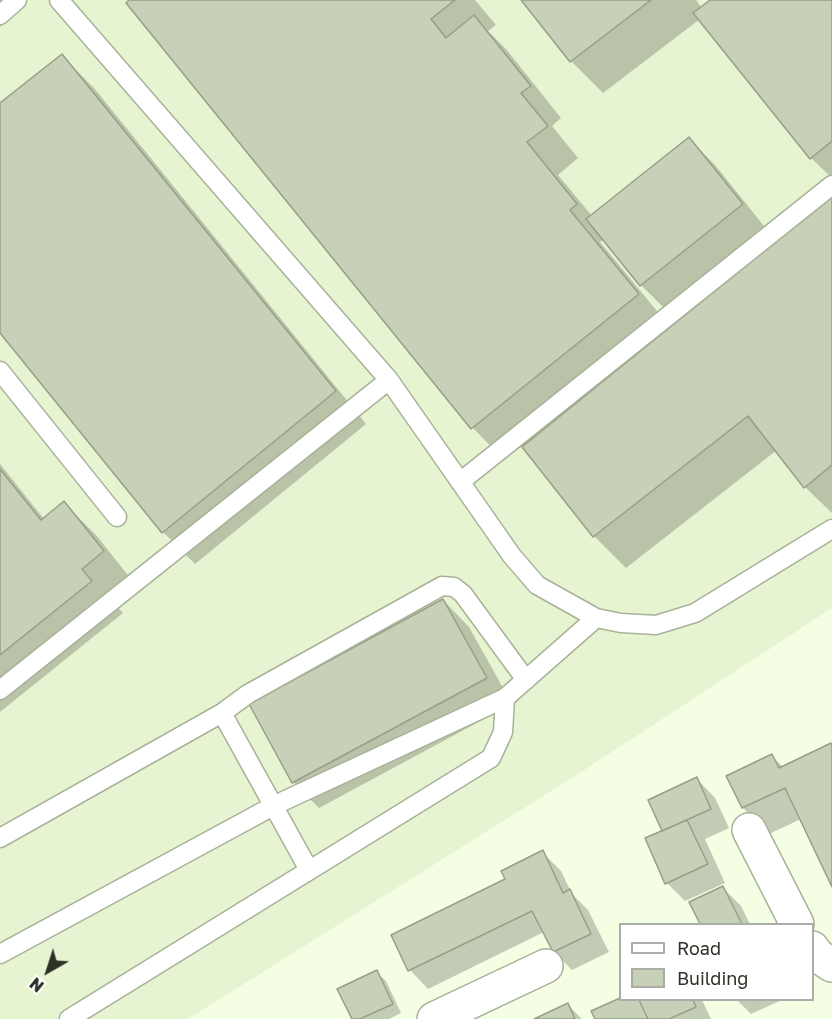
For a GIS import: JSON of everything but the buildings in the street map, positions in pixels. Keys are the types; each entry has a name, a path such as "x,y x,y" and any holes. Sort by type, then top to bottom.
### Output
{"street":[{"path":"749,830 796,923"},
{"path":"814,950 818,956 832,965"},
{"path":"434,1019 546,966"}],"lane":[{"path":"0,15 17,0"},
{"path":"59,0 388,380 512,556 537,585 596,618 621,623 656,625 695,614 832,529"},
{"path":"460,482 832,184"},
{"path":"0,371 117,517"},
{"path":"0,690 388,380"},
{"path":"0,838 442,585 454,586 464,594 526,680"},
{"path":"0,954 275,805 505,699 596,618"},
{"path":"69,1019 491,758 503,732 505,699"},
{"path":"222,713 309,870"}],"shaded area":[{"path":"0,0 832,0 832,608 575,776 188,1019 0,1019"}]}
